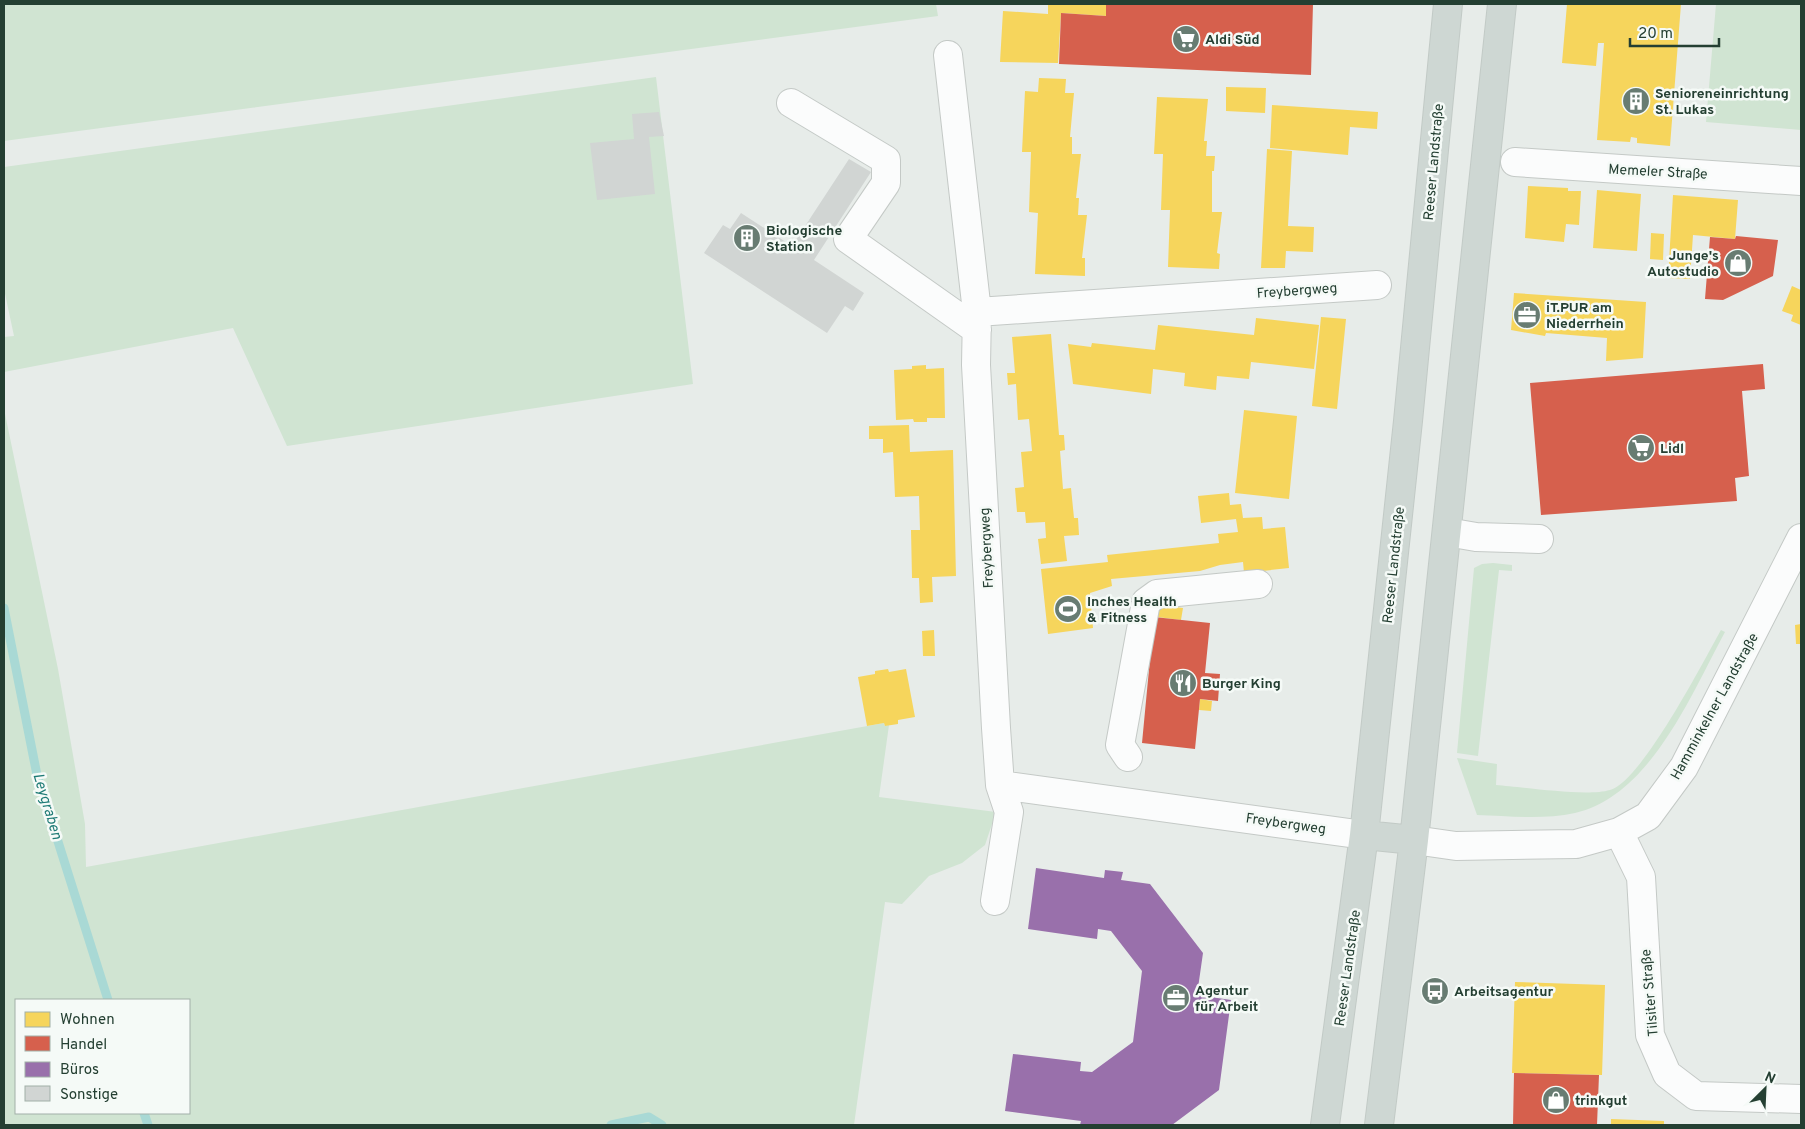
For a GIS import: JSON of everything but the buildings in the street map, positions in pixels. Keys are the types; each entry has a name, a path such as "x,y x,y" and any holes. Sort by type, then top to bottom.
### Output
{"main road":[{"name":"Reeser Landstraße","path":"1325,1125 1364,835 1408,421 1448,4"},
{"path":"1379,1125 1414,840 1502,4"},
{"path":"1364,835 1414,840"}],"street":[{"name":"Freybergweg","path":"948,55 977,321 977,374 1000,785 1009,812 995,901"},
{"path":"791,103 886,160 886,183 848,239 977,321"},
{"name":"Memeler Straße","path":"1515,162 1801,181"},
{"name":"Freybergweg","path":"977,321 1377,285"},
{"path":"1447,532 1476,537 1540,539"},
{"name":"Hamminkelner Landstraße","path":"1414,840 1456,846 1576,844 1619,832 1648,816 1684,767 1801,538"},
{"path":"1128,758 1120,745 1146,602 1157,594 1258,584"},
{"name":"Freybergweg","path":"1000,785 1364,835"},
{"name":"Tilsiter Straße","path":"1619,832 1641,877 1650,1035 1667,1074 1696,1096 1801,1099"}],"green space":[{"path":"4,4 936,4 938,16 4,141"},
{"path":"1716,4 1801,4 1801,130 1706,122"},
{"path":"656,77 693,384 287,446 233,328 4,372 4,337 14,336 4,289 4,167"},
{"path":"4,409 58,669 85,824 86,867 884,723 885,726 889,725 879,797 996,812 985,845 962,863 929,876 902,904 885,902 854,1125 4,1125"},
{"path":"1482,564 1512,565 1512,571 1499,570 1478,756 1457,753 1474,568"},
{"path":"1721,630 1725,632 1698,684 1665,740 1646,765 1625,786 1602,803 1575,813 1538,817 1477,815 1457,758 1497,764 1496,785 1554,791 1599,792 1610,790 1623,782 1638,766 1671,719"}],"waterway":[{"name":"Leygraben","path":"4,608 37,775 108,999"},
{"name":"Leygraben","path":"144,1114 148,1125"},
{"name":"Leygraben","path":"611,1125 649,1117 662,1125"}],"place":[{"name":"Aldi Süd","path":"1186,39"},
{"name":"Senioreneinrichtung St. Lukas","path":"1636,101"},
{"name":"Biologische Station","path":"747,238"},
{"name":"Junge's Autostudio","path":"1738,263"},
{"name":"iT.PUR am Niederrhein","path":"1527,315"},
{"name":"Lidl","path":"1641,448"},
{"name":"Inches Health & Fitness","path":"1068,609"},
{"name":"Burger King","path":"1183,683"},
{"name":"Arbeitsagentur","path":"1435,991"},
{"name":"Agentur für Arbeit","path":"1176,998"},
{"name":"trinkgut","path":"1556,1100"}]}
